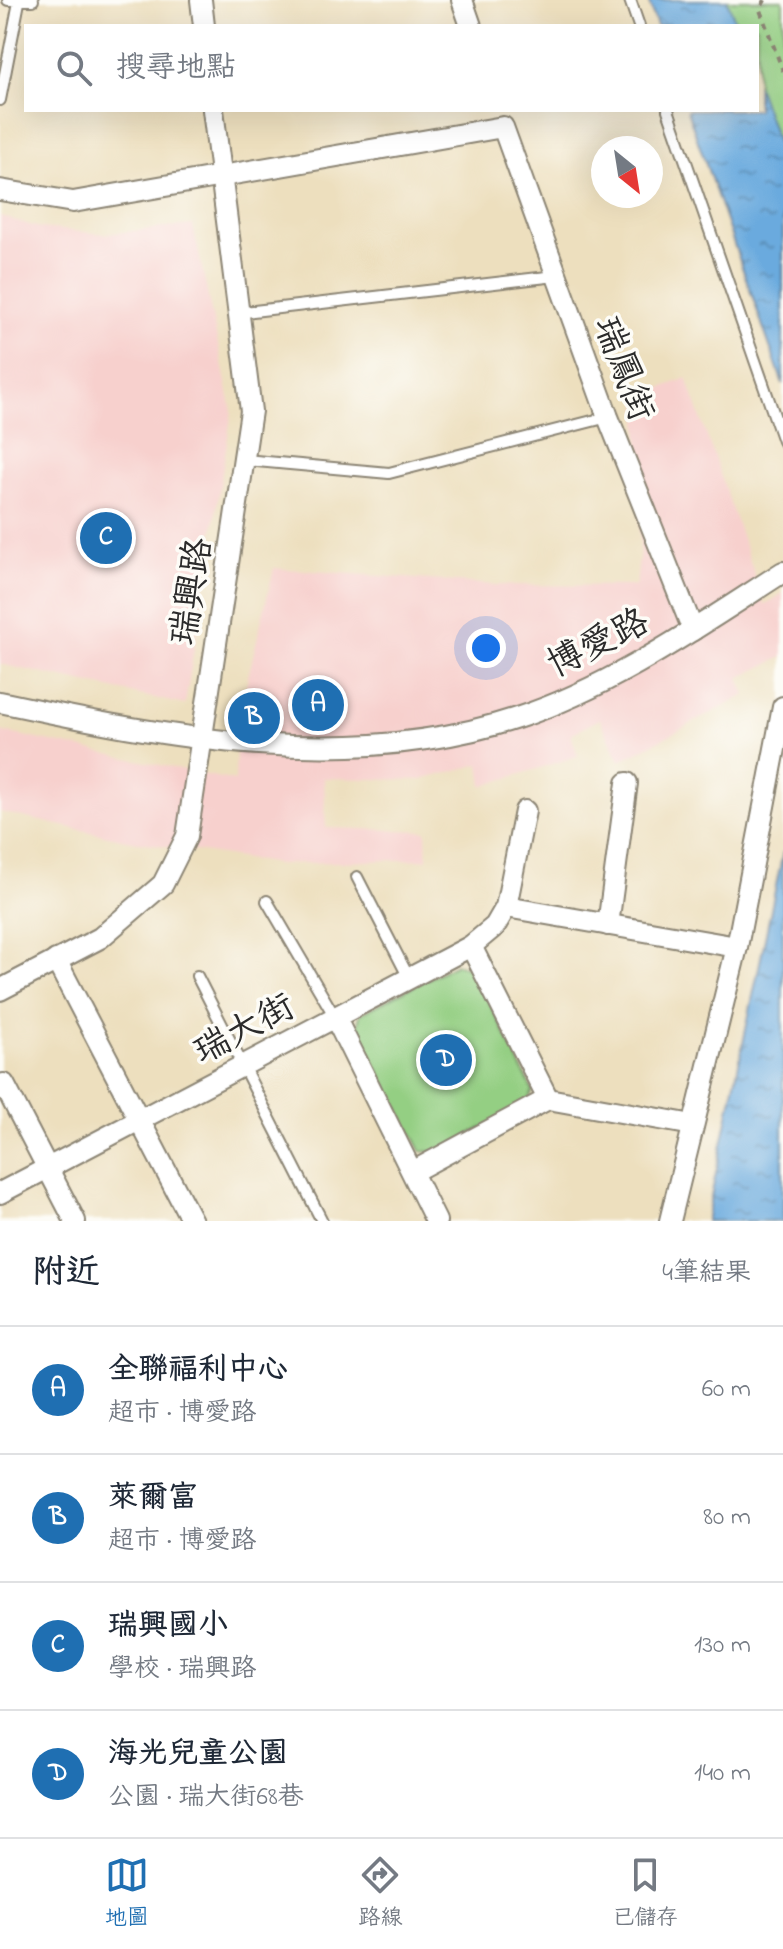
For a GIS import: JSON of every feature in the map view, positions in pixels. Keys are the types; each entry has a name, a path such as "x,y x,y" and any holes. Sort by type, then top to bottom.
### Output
{"street":[{"path":"201,0 204,24"},
{"path":"462,0 470,24"},
{"name":"瑞興路","path":"0,990 100,938 163,884 187,836 251,411 236,313 213,112"},
{"name":"瑞鳳街","path":"0,190 73,202 220,178 500,118 608,417 693,630"},
{"name":"博愛路","path":"0,702 123,728 200,740 359,746 435,738 517,718 595,685 693,630 783,572"},
{"path":"670,1221 737,947 783,707"},
{"path":"608,925 627,783"},
{"path":"525,811 506,907 737,947"},
{"name":"瑞大街","path":"0,1193 471,946 495,926 506,907"},
{"path":"471,946 548,1099"},
{"path":"56,960 192,1221"},
{"path":"335,1017 414,1171 436,1221"},
{"path":"4,1084 75,1221"},
{"path":"414,1171 548,1099 693,1125"}],"lane":[{"path":"0,100 14,1 33,0"},
{"path":"630,0 638,24"},
{"path":"669,112 783,441"},
{"path":"236,313 556,276"},
{"path":"244,460 389,473 608,417"},
{"path":"357,877 409,978"},
{"path":"267,901 335,1017"},
{"path":"197,976 322,1221"}],"path":[{"path":"765,0 760,10 783,71"}],"shaded area":[{"path":"0,216 40,228 105,234 193,225 232,411 185,705 0,664"},
{"path":"687,378 765,605 783,593 783,657 739,678 746,695 620,761 600,719 571,734 578,756 483,786 480,764 422,780 324,778 326,828 426,831 427,859 278,864 126,840 0,812 0,731 235,781 237,723 274,568 496,585 636,586 640,547 638,397"}],"green space":[{"path":"726,0 783,0 783,138 776,150 759,99 759,24 734,24"},
{"path":"456,964 473,969 533,1091 526,1104 438,1152 421,1151 357,1029 360,1014"}],"water":[{"path":"648,0 727,0 736,24 656,24"},
{"path":"759,91 783,159 783,384 688,112 759,112"},
{"path":"783,852 783,1221 706,1221"}],"place":[{"name":"瑞興國小","path":"106,538"},
{"name":"全聯福利中心","path":"318,705"},
{"name":"萊爾富","path":"254,718"},
{"name":"海光兒童公園","path":"446,1060"}]}
